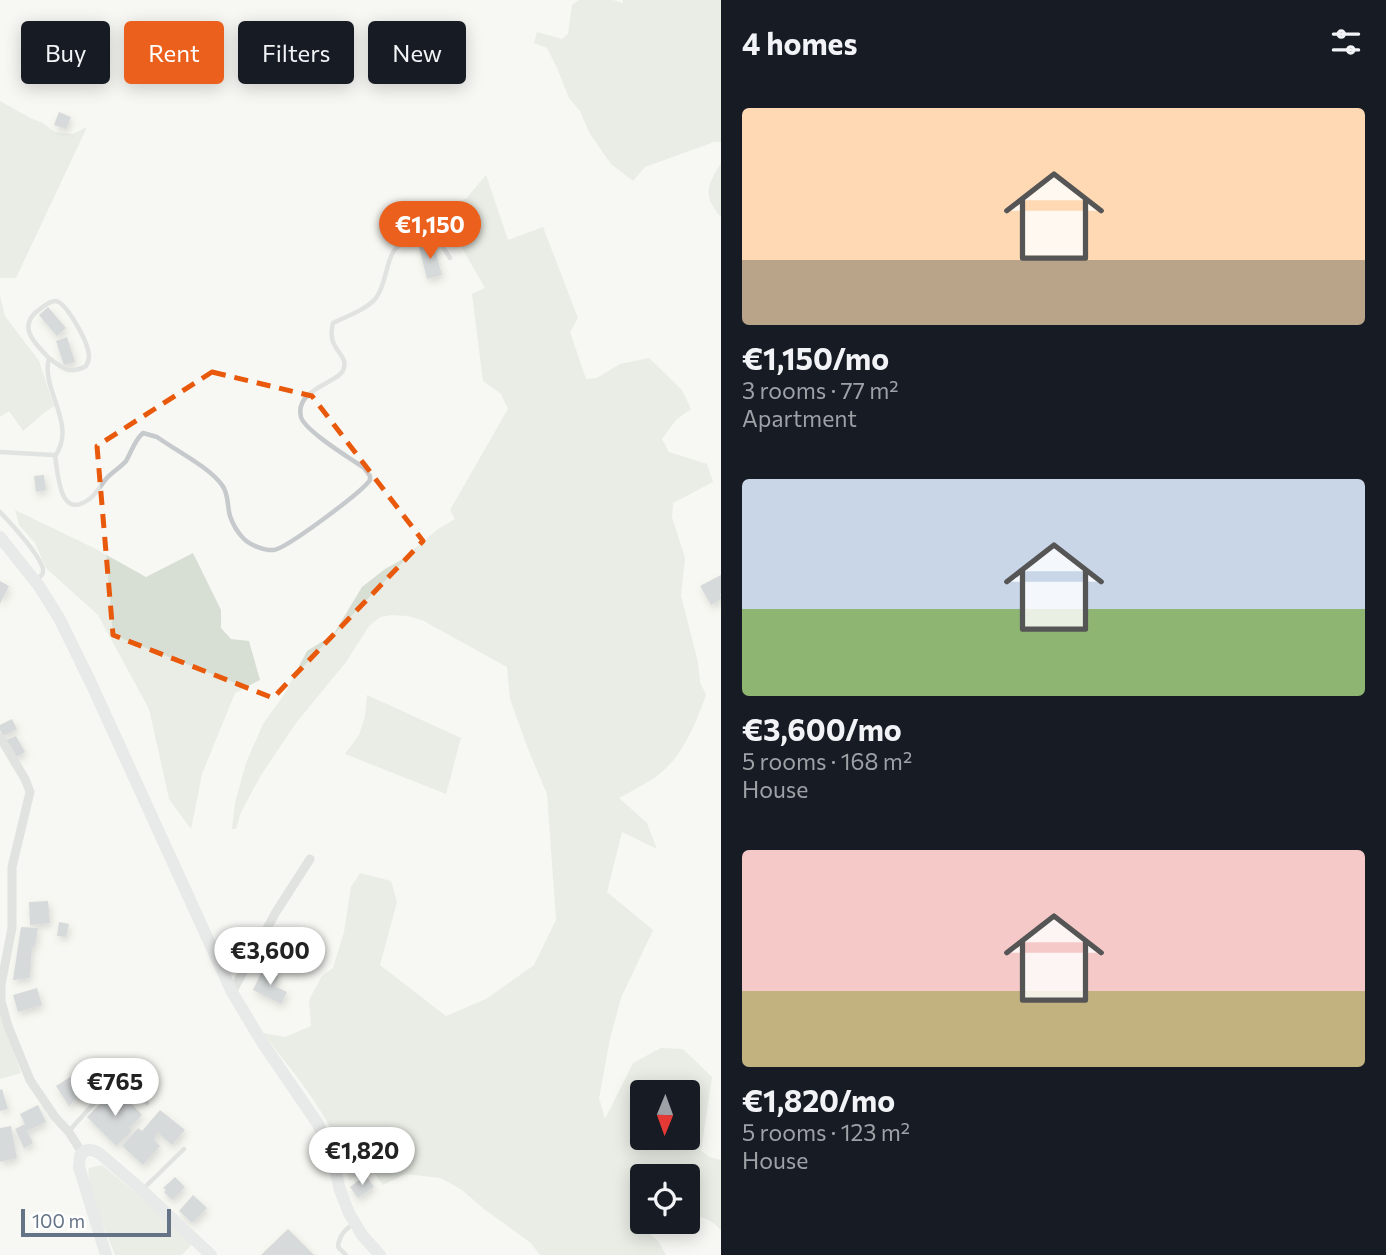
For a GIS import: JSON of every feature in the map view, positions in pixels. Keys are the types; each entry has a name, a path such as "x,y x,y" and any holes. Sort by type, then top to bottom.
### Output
{"street":[{"path":"0,537 35,581 58,618 90,681 232,992 322,1133 332,1156 342,1196 354,1223 380,1255"},
{"path":"0,737 30,792 12,867 12,928 0,993 8,1026 28,1076 82,1153"},
{"path":"232,992 276,912 310,859"},
{"path":"82,1153 92,1150 99,1153 211,1255"},
{"path":"82,1153 80,1172 106,1255"}],"lane":[{"path":"49,358 66,369 75,371 86,366 89,359 84,338 66,309 54,301 32,315 27,323 36,343 49,358 48,371 63,438 61,448 55,456 58,478 63,496 70,503 77,505 88,500 124,463 138,437 143,433 149,434 212,474 224,487 230,517 236,529 247,542 274,550 291,542 370,480 364,468 307,428 302,418 301,409 306,398 315,389 341,375 344,369 344,360 331,339 333,323 370,304 378,295 392,253 399,244 429,236 438,239 450,258"},
{"path":"0,452 47,453 55,456"},
{"path":"0,512 38,557 43,574 35,581"},
{"path":"82,1066 109,1086"},
{"path":"69,1132 109,1086 118,1080 147,1103"},
{"path":"142,1190 184,1149"},
{"path":"346,1255 338,1247 339,1239 354,1223"}],"highlighted area":[{"path":"212,372 312,396 423,541 273,698 113,635 97,446"}],"shaded area":[{"path":"579,0 613,0 623,3 623,0 721,0 721,142 714,142 645,167 633,181 611,164 590,134 580,111 569,98 547,48 534,43 537,32 562,39 568,34 572,5"},
{"path":"0,101 55,132 73,134 87,127 16,278 0,278"},
{"path":"721,163 721,217 711,203 709,190 712,178"},
{"path":"486,175 508,240 543,227 578,318 570,332 586,379 597,378 620,364 649,358 682,390 691,409 676,420 662,439 669,452 707,464 713,482 673,503 672,517 685,558 681,596 698,662 700,682 706,695 690,734 673,761 655,777 619,798 647,823 657,849 622,832 607,892 653,930 621,998 610,1039 599,1098 605,1119 633,1063 661,1048 683,1049 712,1077 701,1151 721,1160 721,1231 715,1224 700,1217 700,1164 630,1164 630,1234 650,1234 666,1255 540,1255 531,1243 462,1190 441,1178 405,1174 383,1185 369,1166 349,1181 336,1140 315,1102 263,1033 285,1037 311,1026 309,1000 322,976 333,968 344,932 351,887 360,873 391,881 397,902 380,965 446,1016 486,999 534,965 556,920 547,794 510,699 507,667 422,620 392,615 380,617 369,626 346,662 296,723 261,775 241,812 236,829 232,829 235,803 246,763 263,724 284,695 307,651 333,635 362,587 455,519 450,510 508,409 501,394 483,381 472,294 485,288 438,206 466,199"},
{"path":"0,296 5,316 39,361 54,406 23,431 9,411 0,417"},
{"path":"15,510 94,548 146,577 193,553 221,610 221,628 231,639 249,641 260,680 235,693 202,774 191,829 169,799 149,709 98,615 46,568 35,543 19,525"},
{"path":"367,695 461,738 446,794 345,754 359,735 365,716"},
{"path":"0,1010 21,1073 0,1079"},
{"path":"102,1165 192,1244 182,1255 115,1255 93,1197 88,1175 89,1168"}],"building":[{"path":"59,112 71,117 66,129 54,125"},
{"path":"433,243 442,275 427,279 419,247"},
{"path":"48,307 66,328 57,336 39,315"},
{"path":"67,337 75,362 64,365 56,341"},
{"path":"44,475 46,490 36,492 34,476"},
{"path":"721,575 721,599 711,605 700,586"},
{"path":"0,581 9,586 0,604"},
{"path":"12,719 17,729 3,736 0,725"},
{"path":"16,736 25,752 15,758 6,740"},
{"path":"48,901 50,923 30,925 29,902"},
{"path":"59,922 69,924 66,937 57,936"},
{"path":"21,927 38,928 35,946 32,946 30,978 13,980"},
{"path":"263,969 279,977 274,986 287,992 281,1004 253,990"},
{"path":"37,988 42,1005 18,1012 13,995"},
{"path":"78,1072 90,1087 69,1106 56,1086"},
{"path":"2,1089 8,1109 0,1111 0,1090"},
{"path":"119,1091 142,1115 129,1128 132,1131 116,1146 87,1117 103,1101 106,1104"},
{"path":"38,1105 46,1122 27,1131 33,1143 24,1148 15,1129 25,1124 20,1114"},
{"path":"160,1110 185,1130 172,1145 157,1132 154,1140 160,1146 143,1165 122,1146 138,1128 142,1131"},
{"path":"11,1126 17,1158 0,1162 0,1128"},
{"path":"366,1175 374,1187 358,1198 350,1187"},
{"path":"175,1177 185,1187 172,1200 163,1188"},
{"path":"193,1195 207,1208 192,1223 179,1211"},
{"path":"288,1229 314,1255 261,1255"}]}
